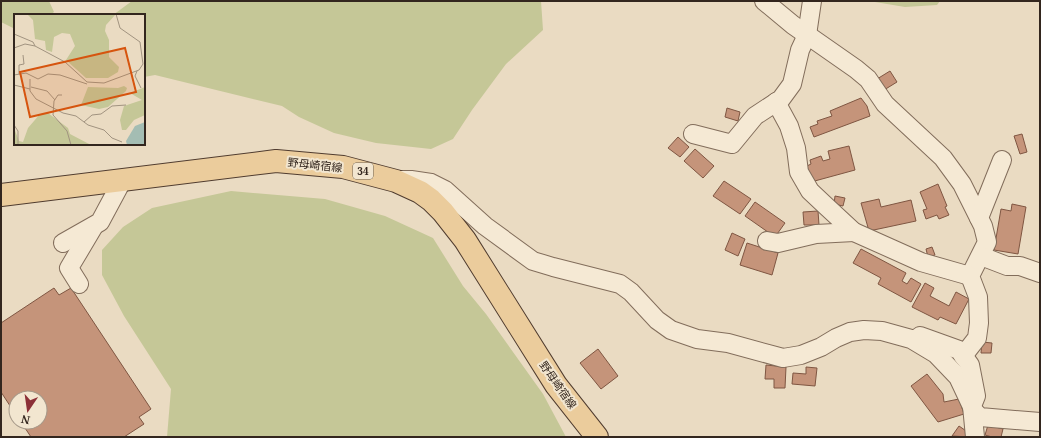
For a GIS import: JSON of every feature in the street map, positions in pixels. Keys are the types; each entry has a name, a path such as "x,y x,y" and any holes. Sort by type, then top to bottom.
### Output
{"main road":[{"name":"野母崎宿線","path":"1,195 276,161 343,167 396,180 420,192 431,200 443,212 465,240 556,385 597,437"}],"street":[{"path":"764,1 793,25 868,79 885,104 943,158 962,184 983,226 987,242 970,276 978,297 979,324 977,338 963,356"},
{"path":"693,134 732,144 755,116 781,99 792,84 800,50 807,35 812,1"},
{"path":"776,102 789,126 796,148 799,172 810,191 854,232 921,262 970,276"},
{"path":"979,218 1002,160"},
{"path":"396,180 411,180 431,183 445,190 485,226 533,260 552,267 620,284 631,292 671,330 697,339 728,343 783,358 801,355 821,347 850,332 864,330 882,331 911,340 936,354 958,377 974,411 980,417 1040,422"},
{"path":"63,243 100,222 122,181"},
{"path":"79,284 69,268 94,225"},
{"path":"767,241 778,243 816,234 854,232"},
{"path":"981,256 1007,266 1020,266 1040,273"},
{"path":"902,337 916,334 959,350 970,365 976,396 972,406 975,437"}],"green space":[{"path":"1,1 49,1 54,12 51,14 14,14 14,28 1,22"},
{"path":"132,1 541,1 543,30 506,64 472,110 453,139 431,149 376,143 334,133 299,117 282,106 155,75 145,77 145,14 114,14"},
{"path":"869,1 940,1 937,5 905,7"},
{"path":"231,191 325,199 385,216 433,238 463,286 486,314 543,394 566,437 167,437 171,389 124,316 102,275 102,250 123,227 152,208"}],"building":[{"path":"890,71 897,82 884,90 877,79"},
{"path":"861,98 867,106 870,116 814,137 810,127 818,124 817,121 832,116 830,111"},
{"path":"727,108 740,112 738,121 725,117"},
{"path":"1022,134 1027,152 1020,154 1014,136"},
{"path":"678,137 689,147 680,157 668,148"},
{"path":"849,146 855,170 811,182 807,166 811,164 810,160 821,156 823,161 830,159 828,151"},
{"path":"695,149 714,166 703,178 684,161"},
{"path":"724,181 751,199 740,214 713,196"},
{"path":"938,184 949,215 939,219 937,215 926,219 923,210 927,209 920,192"},
{"path":"835,196 845,198 843,206 834,204"},
{"path":"879,199 881,207 911,200 916,221 869,231 861,203"},
{"path":"755,202 785,223 775,237 745,216"},
{"path":"1012,204 1026,207 1018,254 994,250 1001,209 1011,211"},
{"path":"818,211 819,225 804,225 803,212"},
{"path":"732,233 745,239 738,256 725,250"},
{"path":"747,243 778,253 772,275 740,265"},
{"path":"932,247 935,255 928,257 926,249"},
{"path":"861,249 906,273 902,281 907,284 911,278 921,284 911,302 878,284 881,278 853,263"},
{"path":"925,283 934,288 930,296 949,306 956,292 969,299 956,324 940,317 938,320 912,307"},
{"path":"54,288 59,295 71,288 151,409 139,417 144,424 124,437 31,437 26,430 48,430 48,390 8,390 8,403 1,392 1,323"},
{"path":"982,342 992,343 991,353 981,353"},
{"path":"598,349 618,376 601,389 580,363"},
{"path":"766,365 786,367 785,388 774,388 774,379 765,379"},
{"path":"806,367 817,368 815,386 792,384 793,373 806,374"},
{"path":"927,374 943,394 944,402 959,399 964,414 938,422 911,386"},
{"path":"988,425 1003,429 1001,437 985,435"},
{"path":"959,426 972,435 970,437 952,436"}]}
